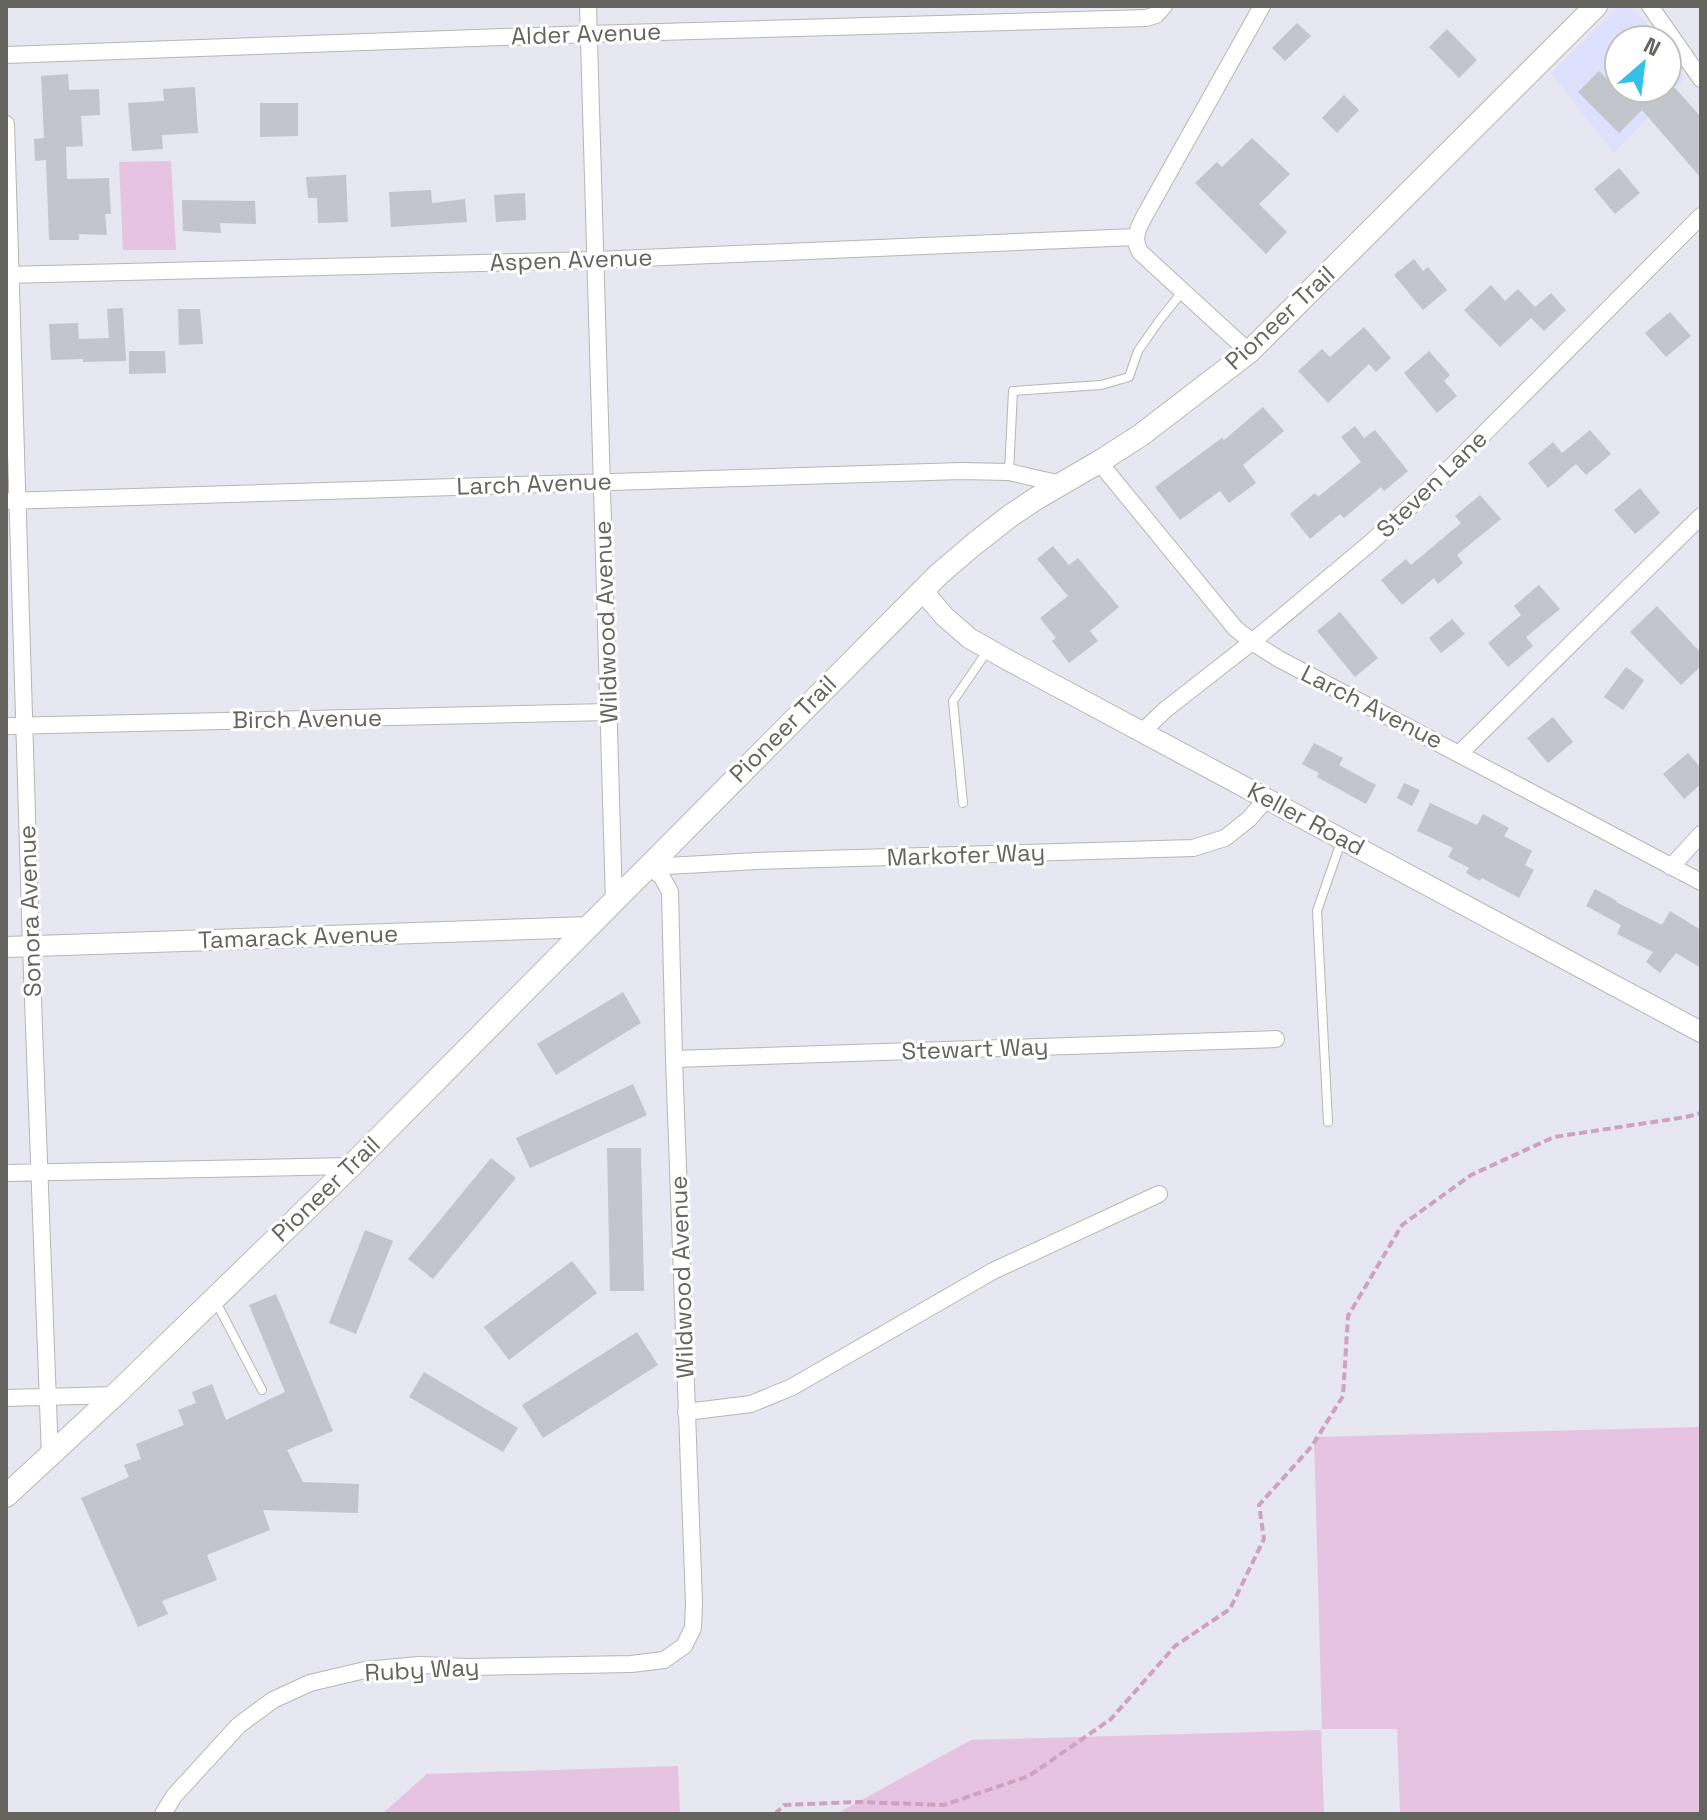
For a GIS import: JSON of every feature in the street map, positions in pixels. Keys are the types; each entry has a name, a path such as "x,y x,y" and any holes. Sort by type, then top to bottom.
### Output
{"main road":[{"name":"Pioneer Trail","path":"6,1496 351,1166 922,590 998,525 1174,412 1249,352 1596,6"}],"street":[{"name":"Wildwood Avenue","path":"588,6 614,902"},
{"path":"1249,352 1140,252 1135,237 1262,6"},
{"path":"1650,6 1660,24"},
{"name":"Alder Avenue","path":"6,55 1146,18 1156,15 1164,7"},
{"path":"1683,57 1701,79"},
{"name":"Sonora Avenue","path":"6,124 12,501 24,726 50,1457"},
{"name":"Steven Lane","path":"1143,731 1420,498 1701,216"},
{"name":"Aspen Avenue","path":"8,275 595,260 1135,237"},
{"name":"Larch Avenue","path":"1099,462 1235,628 1252,642 1701,882"},
{"name":"Larch Avenue","path":"12,501 961,471 1009,472 1061,484"},
{"path":"1460,753 1701,516"},
{"name":"Keller Road","path":"922,590 944,616 969,638 988,649 1701,1032"},
{"name":"Birch Avenue","path":"6,726 609,712"},
{"name":"Markofer Way","path":"649,867 1193,848 1225,838 1249,819 1267,798"},
{"path":"1671,867 1701,834"},
{"name":"Wildwood Avenue","path":"649,867 662,877 670,892 694,1603 693,1628 684,1646"},
{"name":"Tamarack Avenue","path":"6,947 589,927"},
{"name":"Stewart Way","path":"674,1059 1276,1039"},
{"path":"6,1173 351,1166"},
{"path":"686,1412 751,1404 792,1387 993,1271 1159,1194"},
{"path":"6,1398 115,1395"},
{"name":"Ruby Way","path":"163,1814 174,1796 239,1725 273,1700 310,1683 365,1670 419,1665 631,1664 664,1660 684,1646"}],"lane":[{"path":"1009,472 1013,391 1101,385 1129,377 1138,351 1182,292"},
{"path":"963,803 953,701 988,649"},
{"path":"1328,1122 1317,911 1342,839"},
{"path":"213,1298 262,1390"}],"path":[{"path":"775,1814 784,1805 858,1802 944,1805 1029,1776 1111,1719 1175,1646 1230,1609 1264,1539 1259,1505 1312,1446 1343,1396 1348,1316 1402,1225 1471,1175 1554,1137 1701,1113"}],"shaded area":[{"path":"1622,6 1632,9 1647,24 1603,24 1603,104 1660,104 1614,153 1551,73 1612,12"},
{"path":"171,161 176,250 123,250 119,162"},
{"path":"1701,1427 1701,1814 1400,1814 1397,1729 1322,1729 1314,1437"},
{"path":"1321,1730 1324,1814 836,1814 971,1740"},
{"path":"678,1766 680,1814 382,1814 427,1774"}],"building":[{"path":"1297,23 1311,36 1285,61 1272,48"},
{"path":"1447,29 1477,60 1459,78 1429,47"},
{"path":"1599,71 1603,75 1603,104 1683,104 1683,97 1701,117 1701,178 1642,110 1619,133 1578,92"},
{"path":"68,74 69,90 99,89 100,115 81,116 83,146 66,147 67,179 109,178 111,214 105,214 107,235 79,234 79,240 49,240 46,160 35,161 34,139 44,138 41,76"},
{"path":"195,87 198,133 162,135 163,149 132,151 128,103 164,101 163,89"},
{"path":"1344,95 1359,110 1337,133 1322,118"},
{"path":"260,103 298,103 298,136 260,137"},
{"path":"1252,138 1290,174 1259,204 1287,232 1266,254 1195,183 1217,162 1222,167"},
{"path":"1619,168 1640,193 1615,214 1594,189"},
{"path":"346,175 348,222 318,223 317,198 308,198 306,177"},
{"path":"431,190 432,203 465,199 467,222 391,227 389,192"},
{"path":"525,193 526,220 496,222 494,195"},
{"path":"182,200 255,201 256,224 220,223 221,233 183,231"},
{"path":"1414,259 1423,271 1428,267 1447,290 1423,310 1394,275"},
{"path":"1491,285 1505,301 1518,289 1535,307 1551,293 1566,310 1544,331 1531,318 1500,347 1464,310"},
{"path":"123,308 126,361 51,360 49,324 78,323 79,339 109,338 107,309"},
{"path":"178,309 200,309 203,344 179,345"},
{"path":"1670,312 1691,336 1666,357 1645,333"},
{"path":"1364,327 1391,358 1376,372 1369,364 1328,403 1298,371 1322,349 1330,357"},
{"path":"129,351 165,351 166,373 129,374"},
{"path":"1429,351 1450,375 1444,381 1457,396 1437,413 1404,373"},
{"path":"1263,407 1284,431 1243,465 1256,483 1229,503 1220,491 1180,520 1155,487 1222,438 1224,440"},
{"path":"1355,426 1364,438 1375,430 1408,471 1384,491 1381,487 1344,518 1340,514 1310,539 1290,514 1315,493 1318,497 1361,462 1341,437"},
{"path":"1590,430 1611,454 1586,475 1576,464 1548,488 1528,463 1553,442 1562,453"},
{"path":"1640,488 1660,513 1635,534 1614,510"},
{"path":"1480,495 1501,519 1457,555 1463,563 1438,584 1434,578 1402,605 1381,580 1406,559 1411,565 1461,523 1455,516"},
{"path":"1053,546 1069,565 1078,558 1119,607 1090,631 1098,641 1069,663 1052,641 1056,638 1040,618 1068,596 1037,559"},
{"path":"1539,585 1560,609 1526,637 1533,646 1508,667 1488,643 1521,615 1514,606"},
{"path":"1657,606 1701,653 1701,666 1681,685 1630,632"},
{"path":"1340,612 1378,658 1355,677 1317,631"},
{"path":"1452,619 1465,634 1441,653 1429,638"},
{"path":"1626,667 1644,680 1623,710 1604,697"},
{"path":"1553,717 1573,742 1548,763 1527,738"},
{"path":"1314,743 1343,758 1339,765 1376,785 1366,804 1317,777 1319,773 1302,764"},
{"path":"1688,753 1701,768 1701,784 1684,799 1663,774"},
{"path":"1404,783 1420,790 1412,806 1397,798"},
{"path":"1430,803 1477,825 1483,814 1509,828 1504,836 1532,851 1525,865 1534,870 1519,898 1466,873 1469,868 1448,857 1453,848 1417,831"},
{"path":"1595,889 1662,925 1670,911 1701,930 1701,968 1676,953 1660,973 1646,962 1653,952 1617,934 1621,925 1586,906"},
{"path":"623,992 641,1023 556,1075 537,1044"},
{"path":"633,1084 647,1115 530,1168 516,1138"},
{"path":"607,1148 641,1148 644,1291 610,1291"},
{"path":"491,1158 516,1178 433,1279 408,1259"},
{"path":"365,1230 393,1241 356,1334 329,1323"},
{"path":"572,1261 597,1293 509,1360 484,1327"},
{"path":"276,1294 333,1431 287,1450 303,1482 359,1484 358,1513 263,1510 270,1530 207,1555 217,1580 162,1601 168,1614 138,1627 81,1498 129,1477 124,1465 141,1459 136,1444 184,1425 178,1410 196,1403 192,1392 212,1384 226,1420 285,1392 249,1305"},
{"path":"637,1332 658,1365 543,1438 522,1405"},
{"path":"424,1372 518,1428 503,1452 409,1397"}]}
